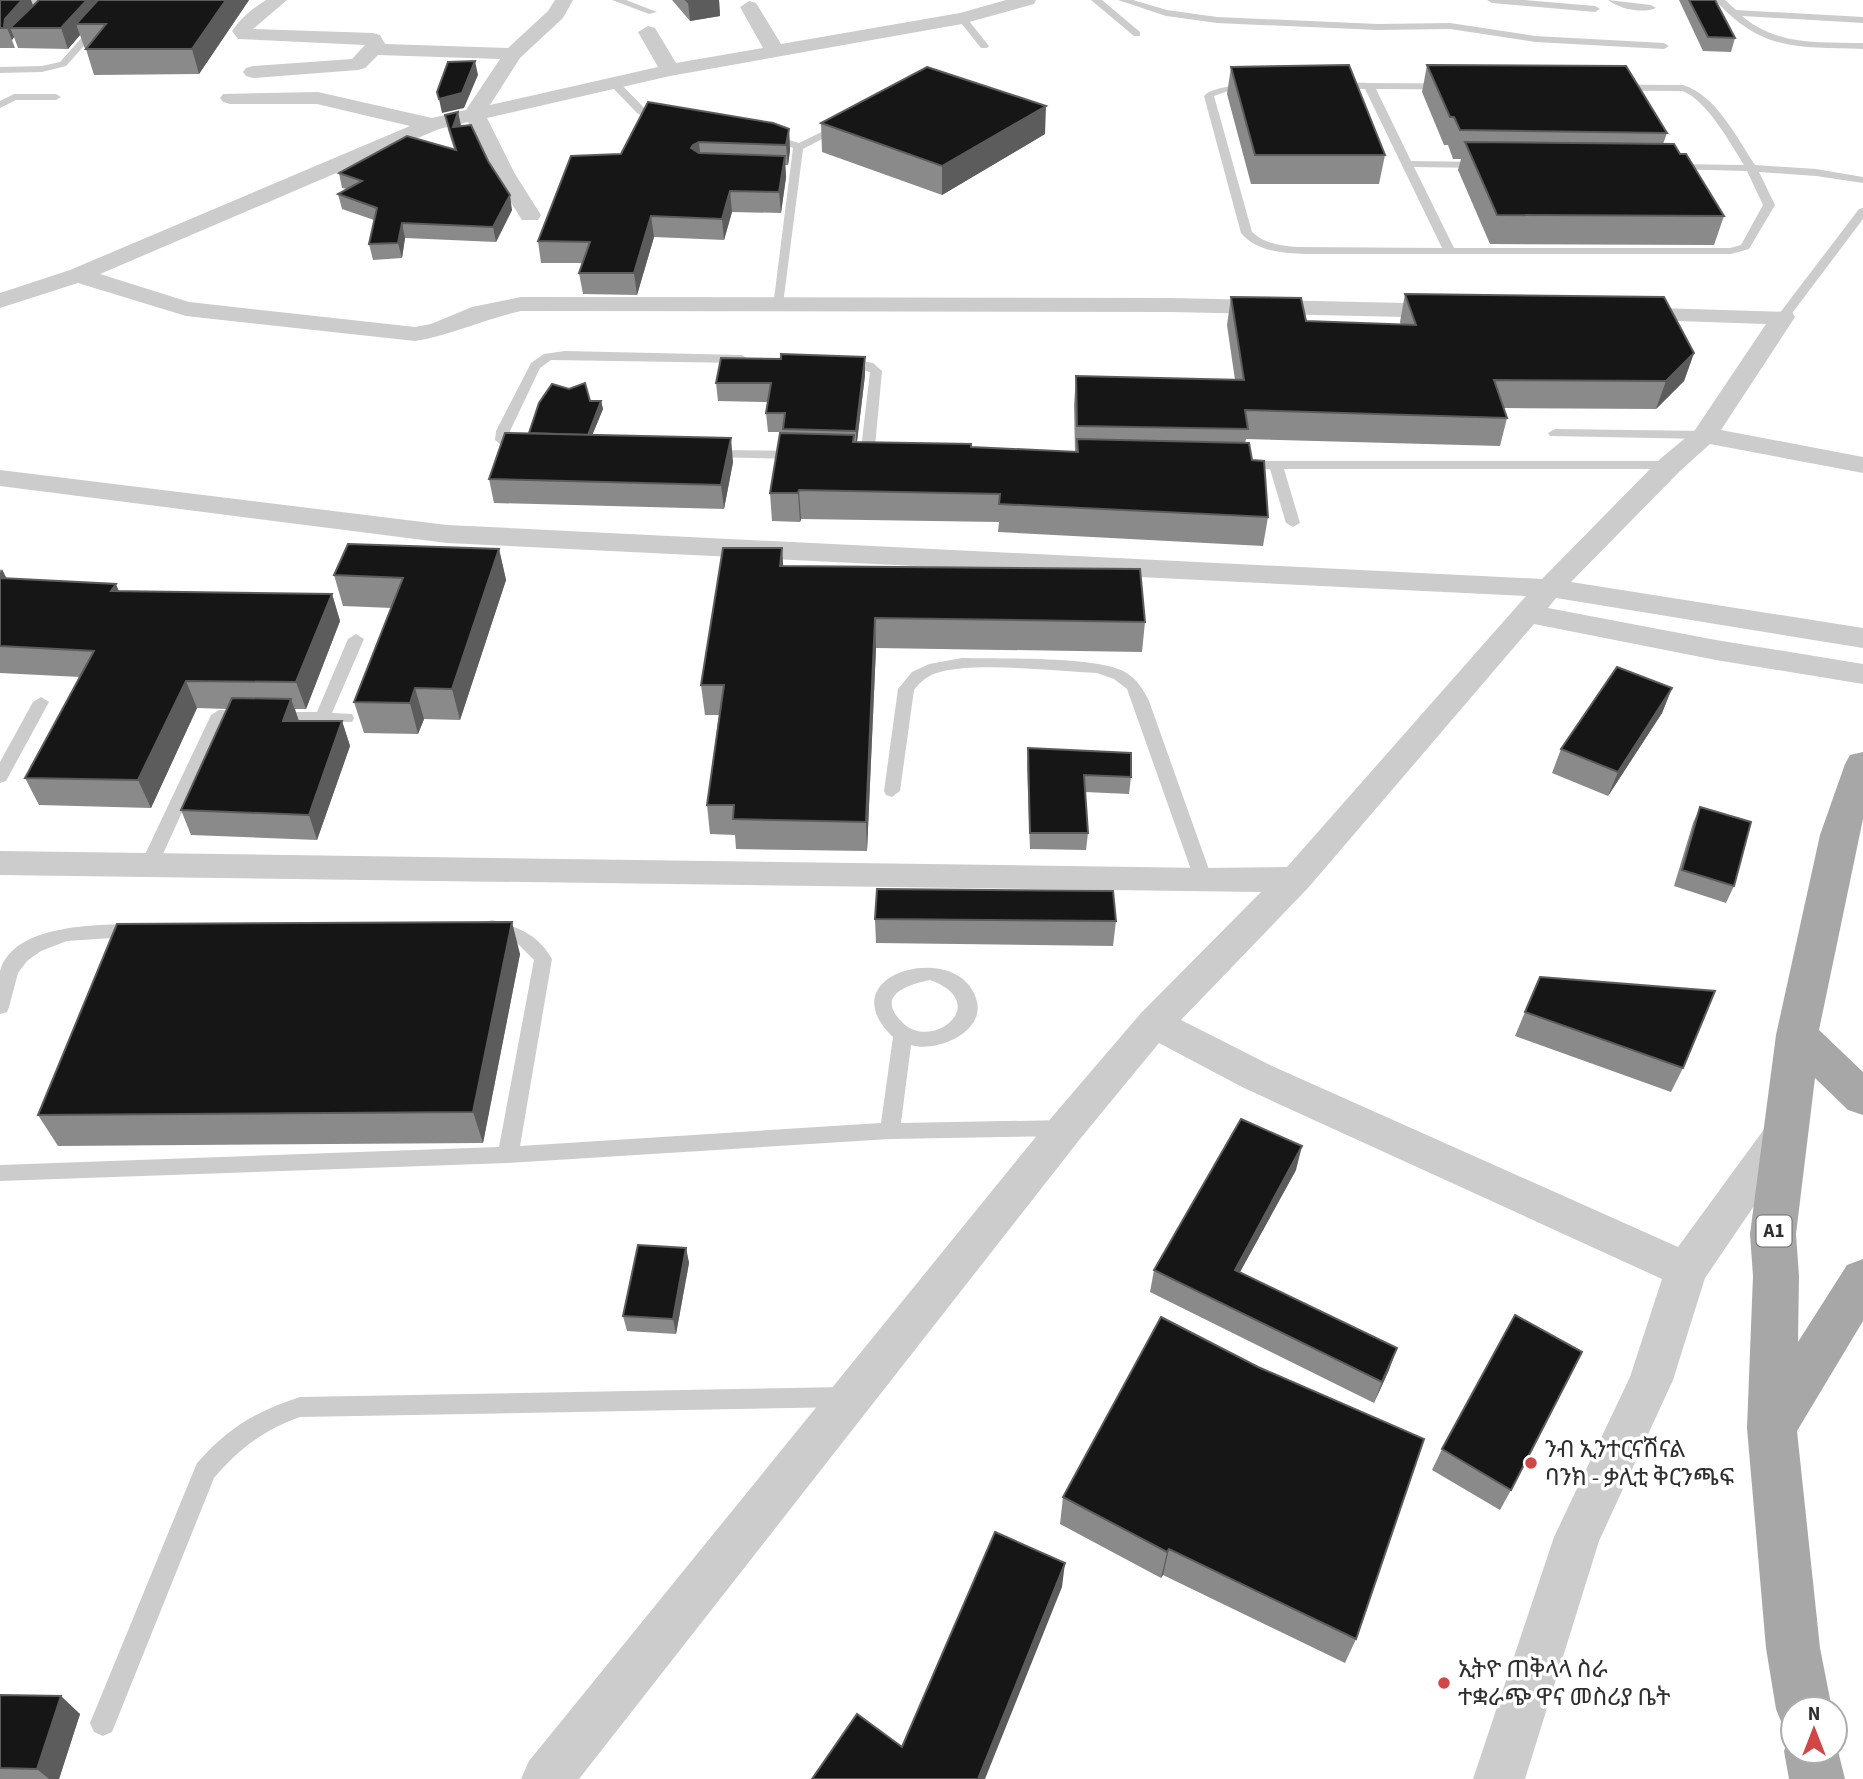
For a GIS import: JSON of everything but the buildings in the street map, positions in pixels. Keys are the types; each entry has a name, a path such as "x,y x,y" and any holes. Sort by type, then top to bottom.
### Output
{"main road":[{"name":"A1","path":"1801,1695 1793,1648 1772,1428 1776,1276 1773,1234 1797,1035 1839,835 1863,764"},
{"path":"1797,1035 1863,1098"},
{"path":"1772,1428 1863,1279"}],"street":[{"path":"253,72 358,64 373,49 376,42 373,39 245,35 242,31 256,9 278,0"},
{"path":"473,115 513,54 555,14 565,0"},
{"path":"0,301 78,275 432,124 670,70 962,18 1027,0"},
{"path":"932,5 962,18"},
{"path":"750,7 775,51"},
{"path":"648,32 670,70"},
{"path":"373,49 513,54"},
{"path":"230,98 318,98 361,110 432,124"},
{"path":"473,115 481,124 504,174 530,215"},
{"path":"78,275 186,309 391,334 437,330 481,312 521,304 1171,305 1477,311"},
{"path":"1602,313 1783,317"},
{"path":"547,1779 1066,1128 1154,1023 1296,878 1539,601 1670,464 1705,435 1783,317"},
{"path":"1705,435 1863,465"},
{"path":"0,478 447,534 1539,601 1863,638"},
{"path":"1539,601 1716,650 1863,674"},
{"path":"0,863 1204,881 1296,878"},
{"path":"1154,1023 1258,1077 1686,1270"},
{"path":"1499,1779 1577,1537 1651,1380 1686,1270 1788,1126"}],"lane":[{"path":"617,0 652,12"},
{"path":"1096,0 1137,34"},
{"path":"1123,0 1166,13 1217,20 1378,27 1426,25 1535,39 1664,46"},
{"path":"1492,0 1595,9"},
{"path":"1614,0 1621,5 1651,8"},
{"path":"1720,0 1755,31 1776,39 1863,46"},
{"path":"0,2 66,3"},
{"path":"104,4 118,2"},
{"path":"0,70 42,69 63,64 118,2"},
{"path":"44,13 54,3"},
{"path":"1733,13 1863,20"},
{"path":"962,18 984,46"},
{"path":"614,83 642,112 675,122"},
{"path":"1369,86 1449,250"},
{"path":"1369,86 1683,88 1698,95 1751,168 1766,193 1769,205 1745,247 1731,251 1284,250 1253,240 1247,233 1209,96 1212,92 1231,87 1369,86"},
{"path":"0,104 14,97 56,97"},
{"path":"798,147 854,121"},
{"path":"763,136 791,142 798,147"},
{"path":"777,304 798,147"},
{"path":"1407,164 1503,165"},
{"path":"1655,167 1751,168 1838,175 1863,180"},
{"path":"781,171 795,171"},
{"path":"1783,317 1863,211"},
{"path":"541,450 512,447 502,440 503,431 536,366 548,357 565,355 760,360"},
{"path":"829,361 860,363 876,371 867,457"},
{"path":"1555,433 1705,435"},
{"path":"690,453 813,456"},
{"path":"1222,464 1670,464"},
{"path":"1276,465 1293,523"},
{"path":"322,718 356,639"},
{"path":"892,791 906,689 917,676 934,668 962,663 1098,668 1119,676 1133,687 1142,701 1204,881"},
{"path":"0,777 41,702"},
{"path":"149,865 219,715 346,718"},
{"path":"470,925 484,925 515,932 532,942 543,958 508,1155"},
{"path":"0,1007 9,972 22,954 49,939 77,933 158,931"},
{"path":"930,973 946,977 958,985 966,997 968,1010 962,1022 951,1032 936,1038 919,1039 903,1035 890,1026 883,1014 882,1001 893,984 914,974 930,973"},
{"path":"890,1131 903,1035"},
{"path":"0,1173 508,1155 890,1131 1066,1128"},
{"path":"103,1723 205,1471 233,1438 270,1416 300,1407 852,1397"}],"place":[{"name":"ንብ ኢንተርናሽናል ባንክ - ቃሊቲ ቅርንጫፍ","path":"1531,1463"},
{"name":"ኢትዮ ጠቅላላ ስራ ተቋራጭ ዋና መስሪያ ቤት","path":"1444,1683"}]}
